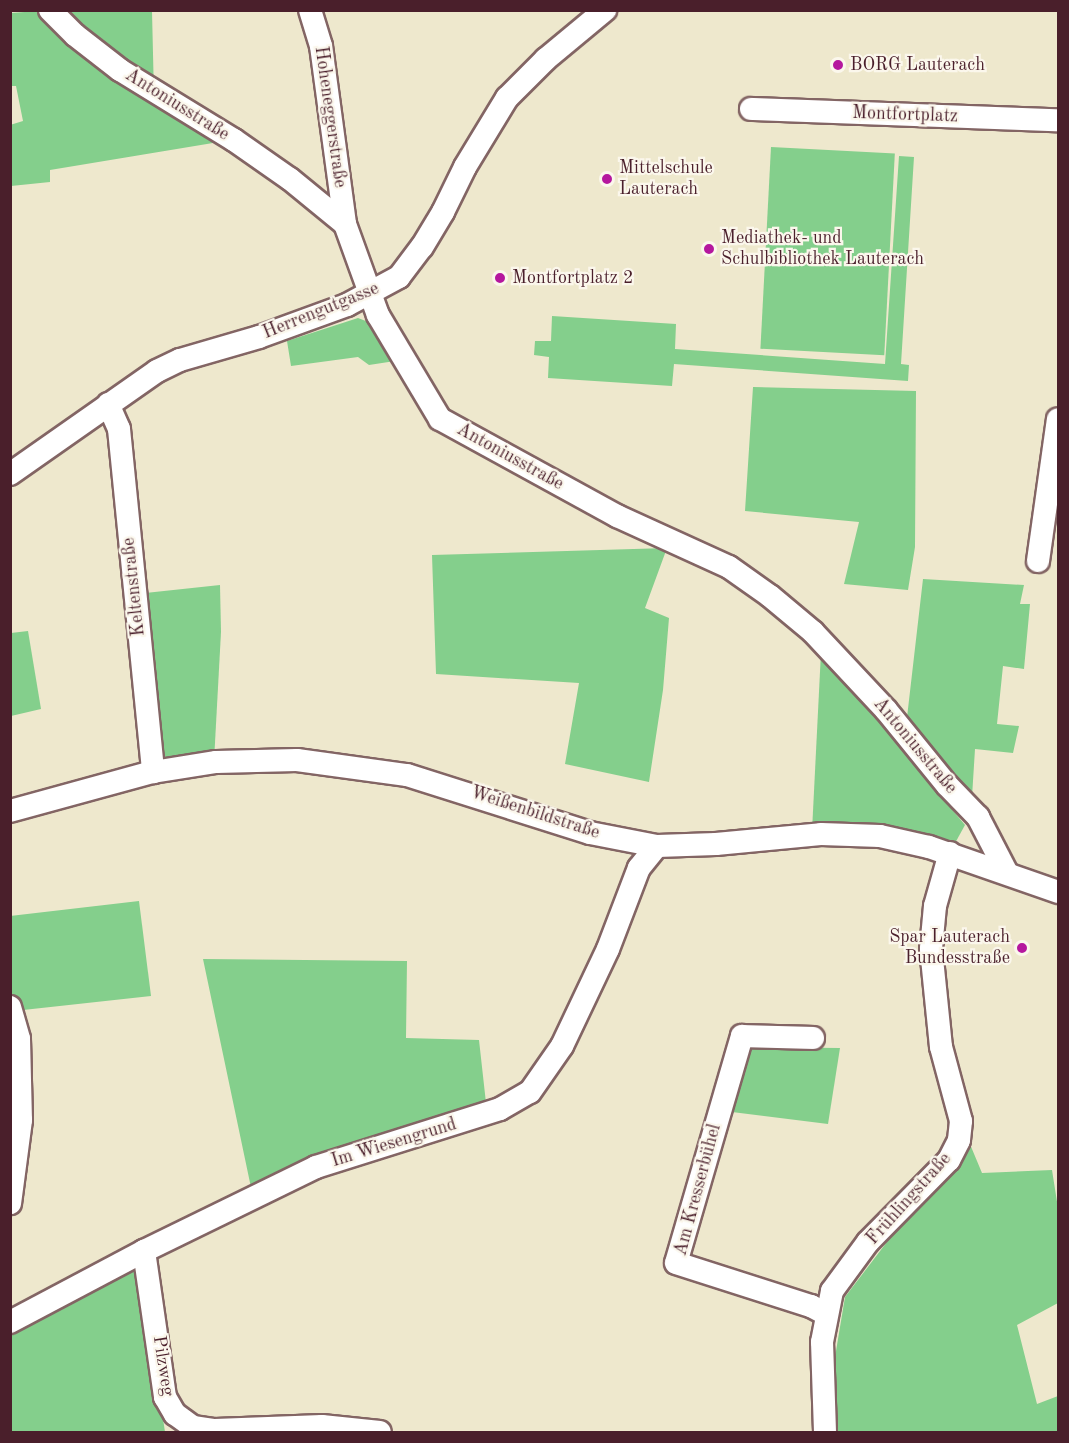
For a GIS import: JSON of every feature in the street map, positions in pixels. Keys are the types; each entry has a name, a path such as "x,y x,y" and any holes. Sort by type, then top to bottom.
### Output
{"street":[{"name":"Antoniusstraße","path":"50,10 75,35 120,70 234,140 290,179 345,224 378,315 440,419 616,516 729,567 770,596 813,632 886,710 947,785 978,818 1007,873"},
{"name":"Hoheneggerstraße","path":"310,10 321,46 345,224"},
{"name":"Herrengutgasse","path":"10,474 158,371 180,360 259,337 369,294 399,278 410,265 443,212 465,167 507,98 546,59 605,10"},
{"name":"Montfortplatz","path":"751,109 1059,120"},
{"name":"Keltenstraße","path":"108,404 119,429 153,772"},
{"path":"1038,561 1058,432"},
{"name":"Weißenbildstraße","path":"10,811 153,772 216,762 297,760 350,765 407,775 590,833 657,846 716,844 821,834 880,836 950,854 1059,892"},
{"name":"Im Wiesengrund","path":"10,1322 144,1251 316,1167 500,1109 530,1092 562,1046 608,949 639,868 657,846"},
{"name":"Frühlingstraße","path":"825,1432 822,1342 832,1291 868,1242 949,1160 959,1140 961,1121 941,1047 931,950 935,906 950,854"},
{"path":"10,1007 19,1039 21,1071 21,1120 10,1203"},
{"name":"Am Kresserbühel","path":"813,1038 742,1036 676,1263 811,1305 826,1314"},
{"name":"Pilzweg","path":"144,1251 165,1397 175,1414 193,1427 214,1430 322,1426 380,1432"}],"green space":[{"path":"51,10 152,11 154,96 225,141 50,170 50,182 11,186 10,125 23,121 16,86 11,86 11,13"},
{"path":"771,147 895,153 884,355 760,349"},
{"path":"899,156 914,157 901,364 909,365 908,381 674,364 672,386 548,378 549,357 534,355 535,341 551,341 552,316 676,324 675,349 885,364"},
{"path":"358,318 371,323 395,361 369,365 358,357 291,366 287,341"},
{"path":"753,387 916,391 915,547 908,590 844,584 859,522 745,511"},
{"path":"667,548 645,608 669,618 663,690 649,782 565,764 579,683 436,674 432,555"},
{"path":"923,579 1024,585 1020,604 1030,604 1024,669 1003,666 997,724 1019,726 1013,753 975,749 972,797 906,726"},
{"path":"220,585 221,632 214,761 154,770 136,594"},
{"path":"28,631 41,709 11,716 11,633"},
{"path":"821,652 965,825 954,845 812,831"},
{"path":"139,901 151,996 14,1011 10,1000 10,916"},
{"path":"203,959 407,961 406,1038 479,1040 487,1112 253,1197"},
{"path":"748,1047 840,1048 828,1124 732,1112"},
{"path":"967,1137 982,1173 1052,1170 1058,1208 1058,1303 1017,1325 1037,1404 1058,1396 1058,1432 836,1432 835,1357 845,1297"},
{"path":"139,1259 165,1432 11,1432 11,1326"}],"place":[{"name":"BORG Lauterach","path":"838,65"},
{"name":"Mittelschule Lauterach","path":"607,179"},
{"name":"Mediathek- und Schulbibliothek Lauterach","path":"709,249"},
{"name":"Montfortplatz 2","path":"500,278"},
{"name":"Spar Lauterach Bundesstraße","path":"1022,948"}]}
